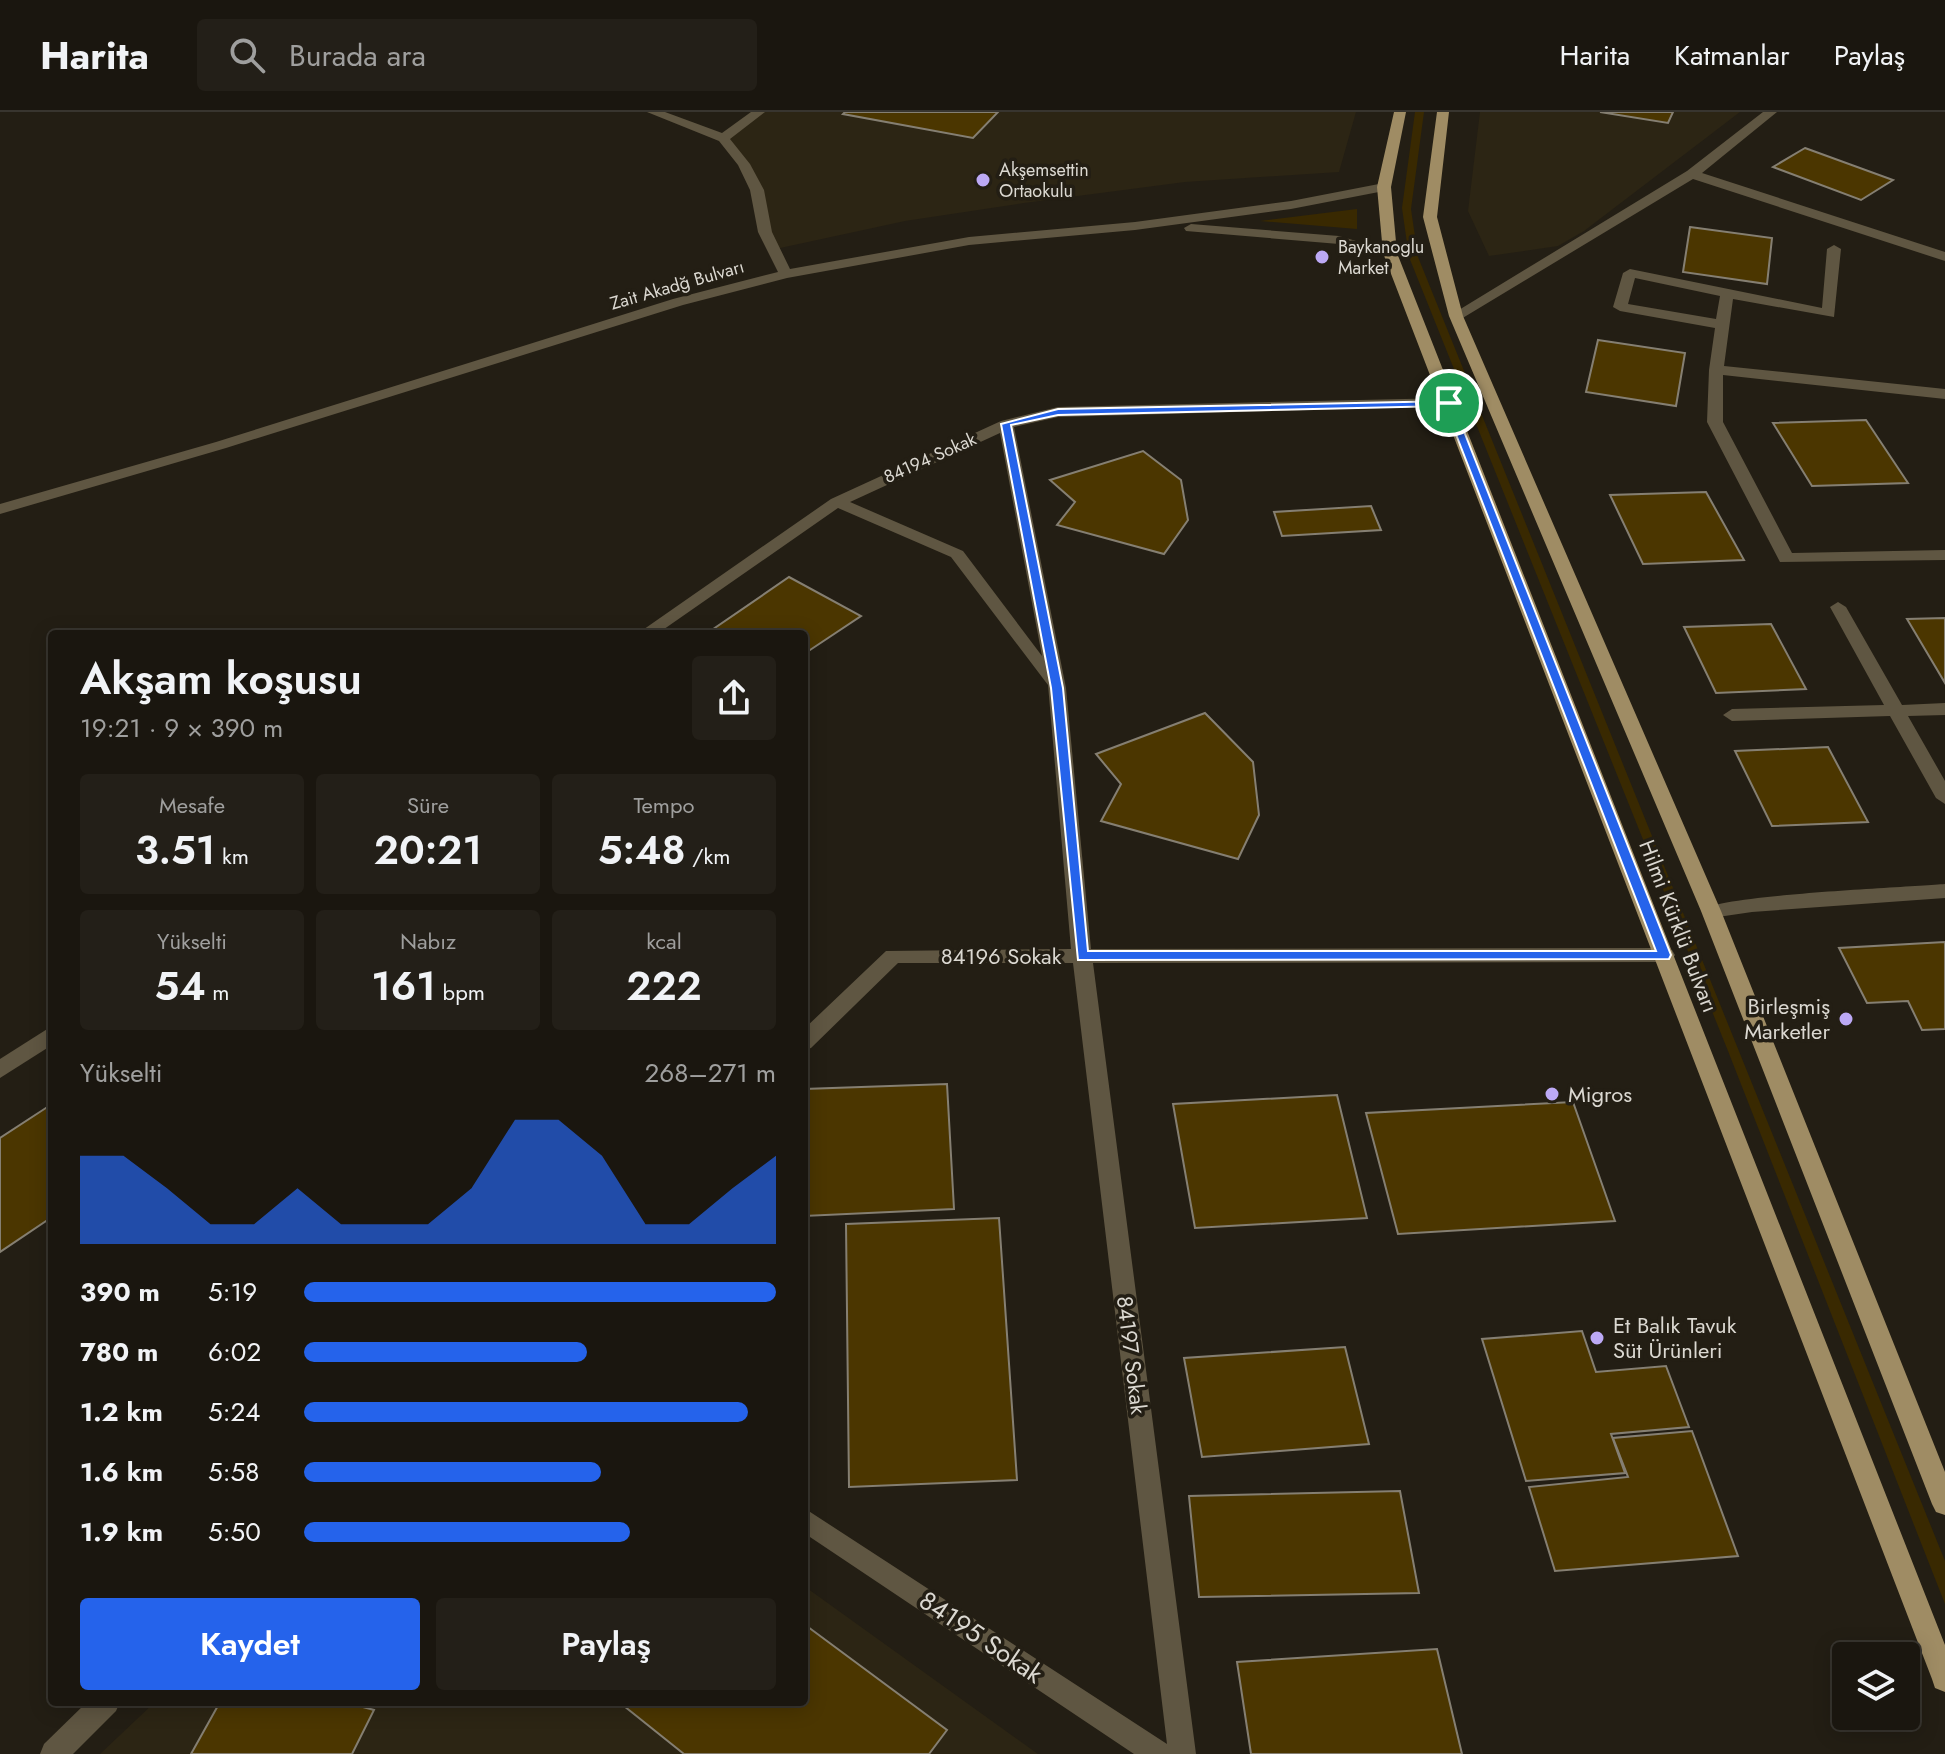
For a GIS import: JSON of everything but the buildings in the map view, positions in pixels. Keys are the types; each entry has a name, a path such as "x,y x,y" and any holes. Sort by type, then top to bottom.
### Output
{"main road":[{"name":"Hilmi Kürklü Bulvarı","path":"1400,112 1384,187 1390,253 1945,1679"},
{"name":"Hilmi Kürklü Bulvarı","path":"1443,112 1430,217 1456,316 1711,911 1945,1504"}],"street":[{"path":"653,112 723,138 744,164 757,190 765,232 786,274"},
{"path":"723,138 759,112"},
{"path":"1456,316 1692,174 1771,112"},
{"path":"1692,174 1945,257"},
{"name":"Zait Akadğ Bulvarı","path":"0,509 221,445 678,302 786,274 969,241 1135,226 1291,205 1384,187"},
{"path":"1135,226 1339,240 1390,253"},
{"path":"1724,325 1620,307 1630,273 1829,314 1834,249"},
{"path":"1727,294 1716,370 1715,422 1786,558 1945,555"},
{"path":"1716,370 1945,394"},
{"name":"84194 Sokak","path":"652,630 837,502 1006,424 1058,412 1449,403"},
{"name":"84197 Sokak","path":"1006,424 1057,688 1082,956 1182,1754"},
{"path":"837,502 957,554 1057,688"},
{"path":"1838,607 1945,798"},
{"path":"1732,715 1945,709"},
{"path":"1711,911 1752,905 1945,891"},
{"name":"84196 Sokak","path":"808,1038 893,956 1665,955"},
{"path":"0,1070 48,1037"},
{"name":"84195 Sokak","path":"808,1522 1158,1754"},
{"path":"54,1754 102,1706"}],"shaded area":[{"name":"Akşemsettin Ortaokulu","path":"758,112 1356,112 1339,172 1185,182 1024,203 905,221 771,250 760,189 727,134"},
{"path":"1415,112 1424,112 1411,209 1418,257 1945,1561 1945,1604 1728,1051 1409,257 1402,208"},
{"path":"1480,112 1740,112 1584,231 1558,246 1489,256 1468,211"},
{"path":"1357,209 1357,229 1260,221"},
{"path":"808,1589 1038,1754 100,1754 151,1706 808,1706"}],"place":[{"name":"Akşemsettin Ortaokulu","path":"983,180"},
{"name":"Baykanoglu Market","path":"1322,257"},
{"name":"Birleşmiş Marketler","path":"1846,1019"},
{"name":"Migros","path":"1552,1094"},
{"name":"Et Balık Tavuk Süt Ürünleri","path":"1597,1338"}],"route":[{"path":"1449,403 1665,955 1082,956 1057,688 1006,424 1058,412 1449,403"}]}
